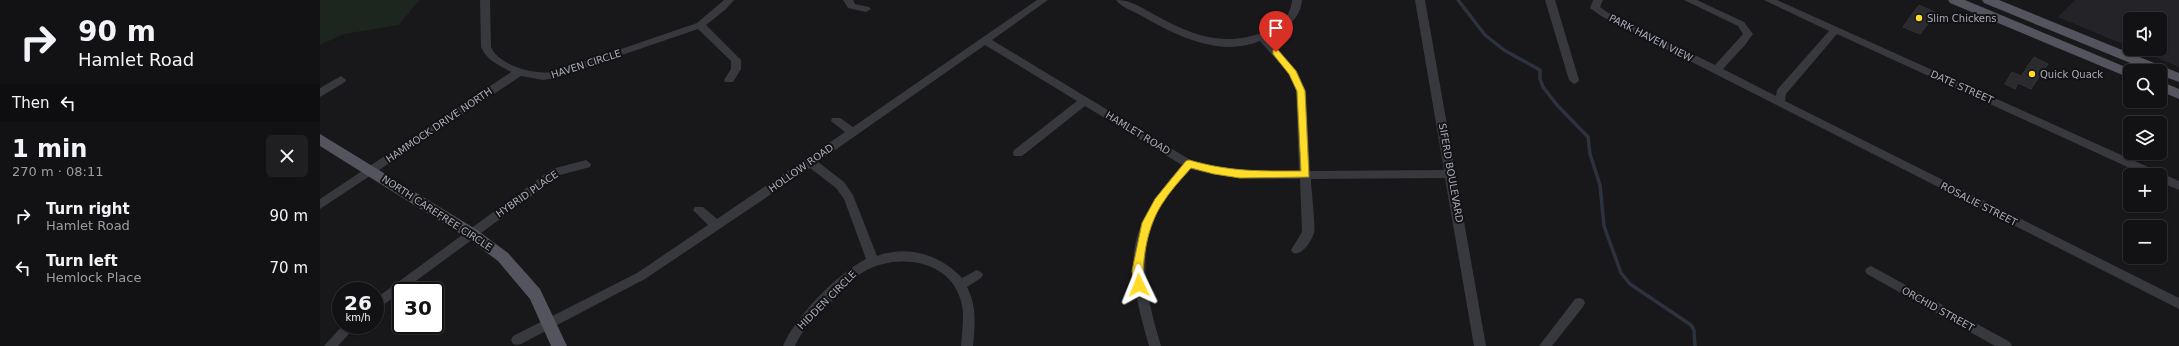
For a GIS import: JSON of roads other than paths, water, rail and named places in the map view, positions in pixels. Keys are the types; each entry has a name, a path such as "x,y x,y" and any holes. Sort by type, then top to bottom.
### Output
{"main road":[{"path":"1954,0 2123,70"},
{"path":"1988,0 2145,64"},
{"path":"2110,65 2123,66"},
{"path":"2167,73 2179,78"},
{"path":"2167,89 2179,94"},
{"name":"NORTH CAREFREE CIRCLE","path":"320,139 472,234 503,257 535,294 550,323 559,346"}],"street":[{"name":"HAVEN CIRCLE","path":"485,0 486,47 489,54 519,72 543,77 563,73 700,25 722,8 729,0"},
{"path":"848,0 851,6 866,9"},
{"name":"HOLLOW ROAD","path":"517,340 641,276 717,226 1043,0"},
{"path":"1121,0 1187,36 1223,43 1263,38 1283,27 1292,17 1297,0"},
{"name":"SIFERD BOULEVARD","path":"1420,0 1480,346"},
{"path":"1550,0 1574,80"},
{"name":"PARK HAVEN VIEW","path":"1598,0 1595,8 1604,14 1716,70"},
{"path":"1689,0 1741,24 1748,34 1742,44 1716,70"},
{"name":"DATE STREET","path":"1776,1 1835,30 2140,168"},
{"path":"700,25 736,60 736,69 728,80"},
{"path":"1780,102 1781,93 1835,30"},
{"path":"1263,38 1293,73 1301,91 1308,232 1297,250"},
{"name":"HAMLET ROAD","path":"985,40 1189,164 1214,171 1240,175 1451,174"},
{"name":"ROSALIE STREET","path":"1716,70 2179,304"},
{"name":"HAMMOCK DRIVE NORTH","path":"320,205 519,72"},
{"path":"320,93 341,80"},
{"path":"1018,153 1084,101"},
{"path":"836,120 853,132"},
{"path":"810,162 840,185 849,198 873,262"},
{"name":"HYBRID PLACE","path":"384,299 556,172 586,164"},
{"path":"1155,346 1140,298 1137,271 1140,249 1147,223 1158,202 1189,164"},
{"path":"2167,180 2179,186"},
{"path":"699,210 717,226"},
{"name":"HIDDEN CIRCLE","path":"789,346 801,322 858,269 893,255 910,255 930,260 952,275 960,285 967,300 969,314 967,346"},
{"name":"ORCHID STREET","path":"1871,271 2006,346"},
{"path":"960,285 977,275"},
{"path":"1545,346 1579,303"},
{"path":"330,346 342,334"}],"waterway":[{"path":"1458,0 1485,35 1504,50 1540,70 1540,79 1543,87 1557,105 1588,137 1590,154 1600,185 1604,226 1621,273 1630,284 1691,325 1694,330 1695,346"}],"place":[{"name":"Slim Chickens","path":"1919,18"},
{"name":"Quick Quack","path":"2032,74"}]}
